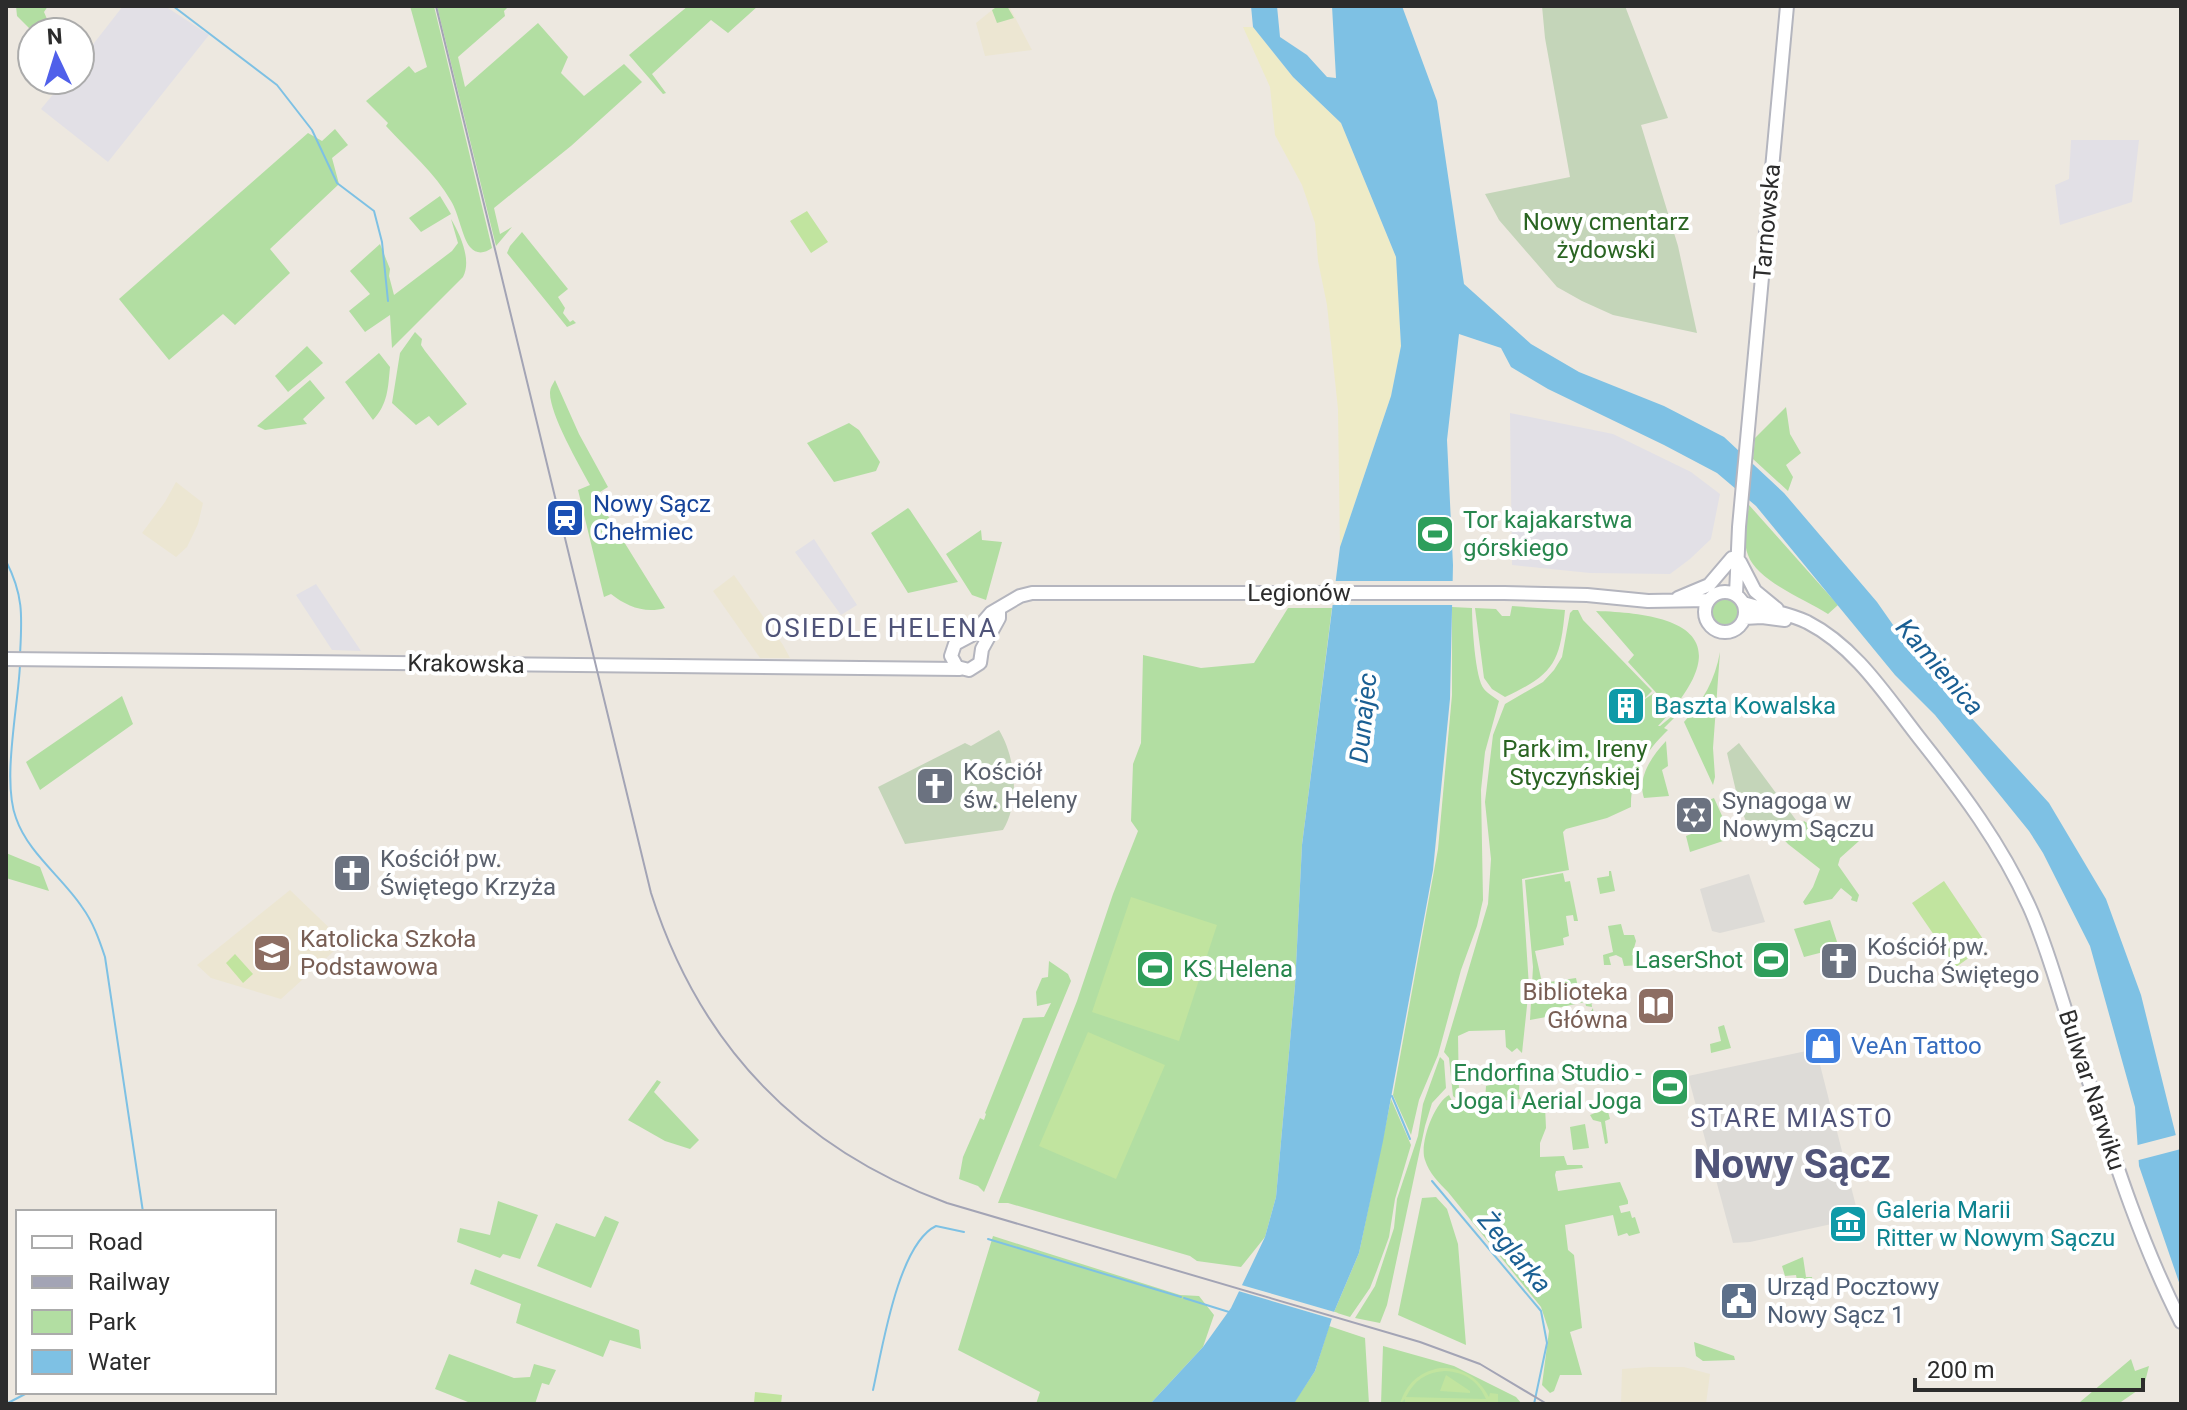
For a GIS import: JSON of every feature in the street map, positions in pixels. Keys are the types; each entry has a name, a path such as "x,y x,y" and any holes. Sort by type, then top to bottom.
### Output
{"main road":[{"name":"Tarnowska","path":"1735,558 1787,6"},
{"path":"1735,558 1744,618 1735,630 1725,632 1711,626 1705,614 1709,600 1722,592 1735,558"},
{"path":"1672,600 1709,585 1735,558"},
{"path":"1735,558 1755,591 1781,611"},
{"path":"1722,592 1740,598"},
{"name":"Legionów","path":"999,611 1013,599 1032,593 1504,593 1587,595 1648,601 1705,614"},
{"name":"Bulwar Narwiku","path":"1740,598 1781,611 1826,633 1865,670 1986,826 2010,867 2040,933 2129,1204 2181,1322"},
{"name":"Legionów","path":"1648,601 1709,600"},
{"path":"927,669 951,651 958,641 967,639 979,629 991,613 999,611 999,618 982,649 977,666 969,670 960,669 954,664 951,651"},
{"name":"Bulwar Narwiku","path":"1744,618 1778,619 1826,633"},
{"path":"967,639 976,642 982,649"},
{"name":"Krakowska","path":"14,659 960,669"}],"shaded area":[{"path":"123,6 165,6 209,35 108,162 41,109 52,96 96,96 96,41"},
{"path":"997,6 1009,6 1032,50 985,56 976,23"},
{"path":"2071,140 2139,140 2132,202 2060,225 2055,185 2069,179"},
{"path":"1510,413 1613,434 1691,472 1720,494 1711,539 1670,574 1590,573 1512,565"},
{"path":"176,482 203,503 198,524 187,547 176,557 142,533"},
{"path":"814,539 857,605 841,615 795,552"},
{"path":"734,575 790,658 760,658 713,591"},
{"path":"316,584 361,651 332,650 296,595"},
{"path":"1749,874 1765,922 1720,933 1712,931 1700,889"},
{"name":"Katolicka Szkoła Podstawowa","path":"290,890 344,942 281,999 211,978 197,965"},
{"path":"1816,1049 1859,1218 1733,1243 1688,1076"},
{"path":"1684,1367 1710,1374 1706,1404 1621,1404 1622,1369"}],"green space":[{"path":"16,6 48,6 44,12 46,16 17,16"},
{"path":"410,6 434,6 492,248 484,252 470,247 445,191 366,101 409,66 415,73 427,67"},
{"path":"437,6 509,6 504,11 505,16 458,57 465,87 538,23 568,57 561,73 584,96 624,64 642,82 571,146 494,208 500,234 512,227 496,246"},
{"path":"688,6 758,6 728,33 711,20 652,74 666,93 663,94 629,55"},
{"path":"1007,6 1014,18 997,23 992,10"},
{"name":"Nowy cmentarz żydowski","path":"1542,6 1625,6 1668,118 1641,125 1678,246 1697,333 1613,315 1557,287 1499,220 1485,194 1570,177"},
{"path":"335,129 348,145 332,158 339,184 270,249 290,273 235,325 223,314 169,360 119,299 308,133 322,141"},
{"path":"440,196 451,214 421,232 409,218"},
{"path":"807,211 828,242 811,253 790,221"},
{"path":"451,219 466,255 463,277 392,348 390,315 365,332 349,311 370,294 350,271 380,244 390,269 394,295 452,251 458,243"},
{"path":"522,232 568,289 558,297 565,308 563,313 570,322 573,320 576,323 567,327 507,253"},
{"path":"415,332 422,339 421,345 425,351 467,404 438,426 429,416 416,425 392,403 400,353"},
{"path":"307,346 323,363 288,392 275,376"},
{"path":"379,353 390,367 384,402 373,420 345,382"},
{"path":"310,380 325,398 303,419 307,424 265,430 257,426"},
{"path":"555,380 579,434 608,487 595,495 665,608 643,609 611,594 604,597 578,490 590,485 554,413 550,392"},
{"path":"1786,407 1790,434 1801,453 1786,465 1793,477 1788,491 1753,459 1755,438"},
{"path":"849,423 859,430 880,462 876,471 834,482 807,443"},
{"path":"1749,505 1838,605 1828,614 1771,581 1753,564 1745,543"},
{"path":"908,508 958,582 908,593 871,533"},
{"path":"981,530 982,540 1002,542 986,600 972,595 946,554"},
{"path":"1725,595 1737,600 1742,612 1737,624 1725,629 1713,624 1708,612 1713,600"},
{"path":"1512,606 1565,610 1560,643 1552,665 1534,681 1505,697 1492,689 1484,678 1475,608 1496,609 1502,616 1510,616"},
{"path":"1452,607 1472,608 1478,674 1485,690 1499,701 1485,752 1481,790 1483,900 1438,1055 1419,1100 1411,1135 1393,1095 1438,849 1452,695"},
{"path":"1288,608 1332,608 1302,845 1295,986 1276,1197 1265,1237 1241,1267 1197,1261 1190,1256 1008,1203 998,1203 1077,1001 1138,831 1131,821 1133,764 1141,743 1143,655 1201,668 1254,663"},
{"name":"Park im. Ireny Styczyńskiej","path":"1573,610 1578,610 1583,620 1652,691 1642,701 1654,693 1669,714 1658,726 1674,718 1664,728 1668,730 1653,746 1636,774 1631,807 1563,832 1569,870 1522,879 1529,987 1522,1053 1517,1048 1512,1052 1506,1047 1505,1030 1469,1031 1458,1036 1459,1096 1465,1095 1464,1100 1469,1101 1473,1098 1475,1104 1463,1104 1453,1096 1449,1058 1444,1052 1488,904 1491,859 1485,802 1493,735 1505,704 1543,682 1554,670 1562,657"},
{"path":"1596,611 1622,612 1669,622 1686,630 1696,643 1699,660 1691,682 1672,710 1628,662 1634,655"},
{"path":"1720,652 1713,785 1684,722 1707,690"},
{"path":"122,696 133,724 40,790 26,762"},
{"path":"999,730 1009,754 1014,780 1012,806 1003,830 905,844 878,787 965,743 971,746"},
{"path":"1666,741 1668,766 1662,770 1669,796 1644,798 1644,775"},
{"path":"1739,743 1796,821 1748,825 1740,808 1727,753"},
{"path":"1714,798 1732,838 1690,852 1686,836 1712,826 1706,801"},
{"path":"1804,821 1823,832 1857,838 1859,841 1840,858 1838,865 1859,895 1857,902 1851,900 1852,897 1841,888 1832,899 1805,905 1803,902 1820,869 1774,829 1801,826"},
{"path":"6,853 40,867 49,891 6,878"},
{"path":"1609,871 1615,891 1600,894 1597,878 1609,876"},
{"path":"1563,873 1565,882 1570,881 1578,921 1574,921 1573,915 1566,916 1569,936 1563,938 1564,945 1535,951 1542,983 1576,978 1581,1001 1591,999 1592,1007 1586,1006 1585,1002 1557,1008 1560,1022 1588,1016 1593,1008 1594,1018 1579,1021 1580,1027 1568,1030 1566,1024 1559,1026 1557,1015 1530,1020 1533,967 1525,880"},
{"path":"1944,881 1987,945 1956,967 1912,903"},
{"name":"KS Helena","path":"1131,897 1217,925 1179,1041 1092,1012"},
{"path":"1830,920 1839,948 1804,957 1794,929"},
{"path":"1621,924 1624,935 1634,935 1636,941 1632,955 1639,954 1642,965 1624,966 1622,958 1616,955 1609,957 1611,965 1604,965 1603,955 1613,952 1608,926"},
{"path":"235,954 253,974 243,983 226,963"},
{"path":"1049,961 1068,974 1071,981 984,1192 978,1186 959,1179 963,1157 980,1118 984,1120 1023,1018 1044,1017 1051,1003 1037,1006 1036,992 1042,978 1048,977"},
{"path":"1724,1025 1731,1048 1711,1053 1710,1044 1721,1041 1718,1027"},
{"path":"1088,1032 1165,1065 1116,1179 1039,1146"},
{"path":"1440,1057 1444,1061 1446,1088 1432,1103 1425,1126 1387,1305 1380,1323 1355,1318 1375,1286 1394,1228 1397,1199 1418,1136 1423,1104"},
{"path":"1520,1061 1521,1099 1485,1102 1486,1086 1510,1076"},
{"path":"657,1080 661,1082 654,1092 699,1140 690,1149 665,1141 628,1120"},
{"path":"1449,1095 1453,1103 1493,1111 1545,1106 1546,1128 1540,1143 1540,1157 1564,1156 1567,1165 1582,1165 1583,1168 1556,1171 1558,1191 1620,1182 1628,1201 1628,1204 1619,1206 1621,1213 1630,1211 1632,1218 1635,1217 1640,1233 1629,1236 1627,1233 1618,1236 1613,1215 1565,1225 1568,1250 1574,1255 1582,1328 1570,1332 1582,1375 1560,1375 1554,1391 1550,1393 1542,1385 1549,1331 1541,1307 1435,1178 1425,1160 1424,1144 1429,1124 1438,1106"},
{"path":"1391,1099 1411,1145 1395,1199 1389,1237 1370,1288 1350,1317 1334,1312 1359,1253"},
{"path":"1607,1108 1610,1119 1605,1121 1608,1143 1605,1144 1601,1122 1593,1120 1590,1115"},
{"path":"1585,1124 1589,1148 1573,1150 1570,1127"},
{"path":"1436,1197 1447,1209 1458,1244 1466,1345 1398,1315 1422,1198"},
{"path":"498,1201 538,1215 520,1259 503,1254 500,1258 457,1242 460,1228 490,1235"},
{"path":"605,1216 619,1222 591,1288 537,1266 556,1223 595,1237"},
{"path":"993,1236 1180,1295 1199,1296 1214,1315 1203,1347 1150,1404 1036,1404 1040,1392 958,1350"},
{"path":"1803,1257 1806,1277 1812,1277 1813,1283 1798,1285 1796,1275 1785,1276 1782,1266"},
{"path":"475,1269 639,1330 641,1349 610,1340 603,1357 516,1323 521,1304 470,1284"},
{"path":"1329,1326 1365,1338 1369,1404 1293,1404 1315,1371"},
{"path":"1694,1342 1734,1356 1735,1360 1703,1361 1696,1356"},
{"path":"1383,1346 1454,1366 1516,1397 1522,1404 1381,1404"},
{"path":"449,1354 514,1378 530,1377 534,1364 556,1370 549,1385 542,1383 535,1404 473,1404 435,1389"},
{"path":"2131,1359 2135,1371 2149,1366 2144,1386 2118,1404 2081,1404 2080,1402"},
{"path":"1440,1368 1455,1369 1469,1375 1489,1397 1490,1393 1498,1394 1498,1404 1488,1404 1487,1401 1486,1404 1405,1404 1405,1399 1400,1404 1414,1380","holes":["1452,1372 1470,1379 1486,1399 1406,1397 1413,1386 1427,1375"]},
{"path":"1446,1375 1470,1391 1470,1393 1440,1391"},
{"path":"755,1392 782,1395 781,1404 754,1403"}],"sand":[{"path":"1243,27 1253,27 1293,77 1341,123 1396,257 1401,346 1391,396 1340,547 1338,409 1315,223 1302,185 1275,135 1270,87"}],"water":[{"name":"Dunajec","path":"1251,6 1277,6 1280,37 1307,55 1327,77 1336,78 1332,6 1402,6 1437,101 1464,284 1531,344 1579,372 1664,406 1724,437 1784,493 1877,602 1936,679 2049,803 2106,899 2141,995 2181,1156 2181,1288 2139,1166 2135,1107 2090,946 2029,831 1935,715 1895,675 1756,506 1717,473 1548,389 1511,367 1501,348 1459,334 1447,440 1453,565 1450,699 1433,870 1359,1253 1334,1312 1315,1371 1295,1402 1150,1404 1203,1347 1231,1308 1265,1237 1276,1197 1295,986 1302,845 1340,547 1391,396 1401,346 1396,257 1341,123 1293,77 1253,27"}],"pier":[{"path":"1332,581 1456,581 1456,605 1328,605"},
{"path":"2180,1134 2181,1149 2135,1161 2134,1146"},
{"path":"1238,1284 1338,1313 1336,1320 1235,1290"}],"waterway":[{"path":"173,6 277,85 312,130 337,183 374,211 382,242 388,301"},
{"path":"6,561 16,585 20,607 20,655"},
{"path":"20,665 11,764 12,803 21,831 86,913 105,957 143,1210"},
{"name":"Żeglarka","path":"1392,1096 1410,1139"},
{"name":"Żeglarka","path":"1432,1181 1541,1311 1547,1343 1534,1404"},
{"path":"873,1390 887,1325 911,1254 936,1226 964,1232"},
{"path":"988,1239 1181,1297"},
{"path":"1184,1298 1229,1312"},
{"path":"6,1404 25,1394"}],"railway":[{"path":"436,6 651,893 671,947 726,1043 761,1084 801,1121 845,1153 893,1180 947,1203 1420,1342 1480,1364 1547,1404"}],"place":[{"name":"Nowy Sącz Chełmiec","path":"565,518"},
{"name":"Tor kajakarstwa górskiego","path":"1435,534"},
{"name":"Baszta Kowalska","path":"1626,706"},
{"name":"Kościół św. Heleny","path":"935,786"},
{"name":"Synagoga w Nowym Sączu","path":"1694,815"},
{"name":"Kościół pw. Świętego Krzyża","path":"352,873"},
{"name":"Katolicka Szkoła Podstawowa","path":"272,953"},
{"name":"LaserShot","path":"1771,960"},
{"name":"Kościół pw. Ducha Świętego","path":"1839,961"},
{"name":"KS Helena","path":"1155,969"},
{"name":"Biblioteka Główna","path":"1656,1006"},
{"name":"VeAn Tattoo","path":"1823,1046"},
{"name":"Endorfina Studio - Joga i Aerial Joga","path":"1670,1087"},
{"name":"Galeria Marii Ritter w Nowym Sączu","path":"1848,1224"},
{"name":"Urząd Pocztowy Nowy Sącz 1","path":"1739,1301"}],"district":[{"name":"OSIEDLE HELENA","path":"881,628"},
{"name":"STARE MIASTO","path":"1792,1118"},
{"name":"Nowy Sącz","path":"1792,1164"}],"water label":[{"name":"Kamienica","path":"1940,667"}]}
